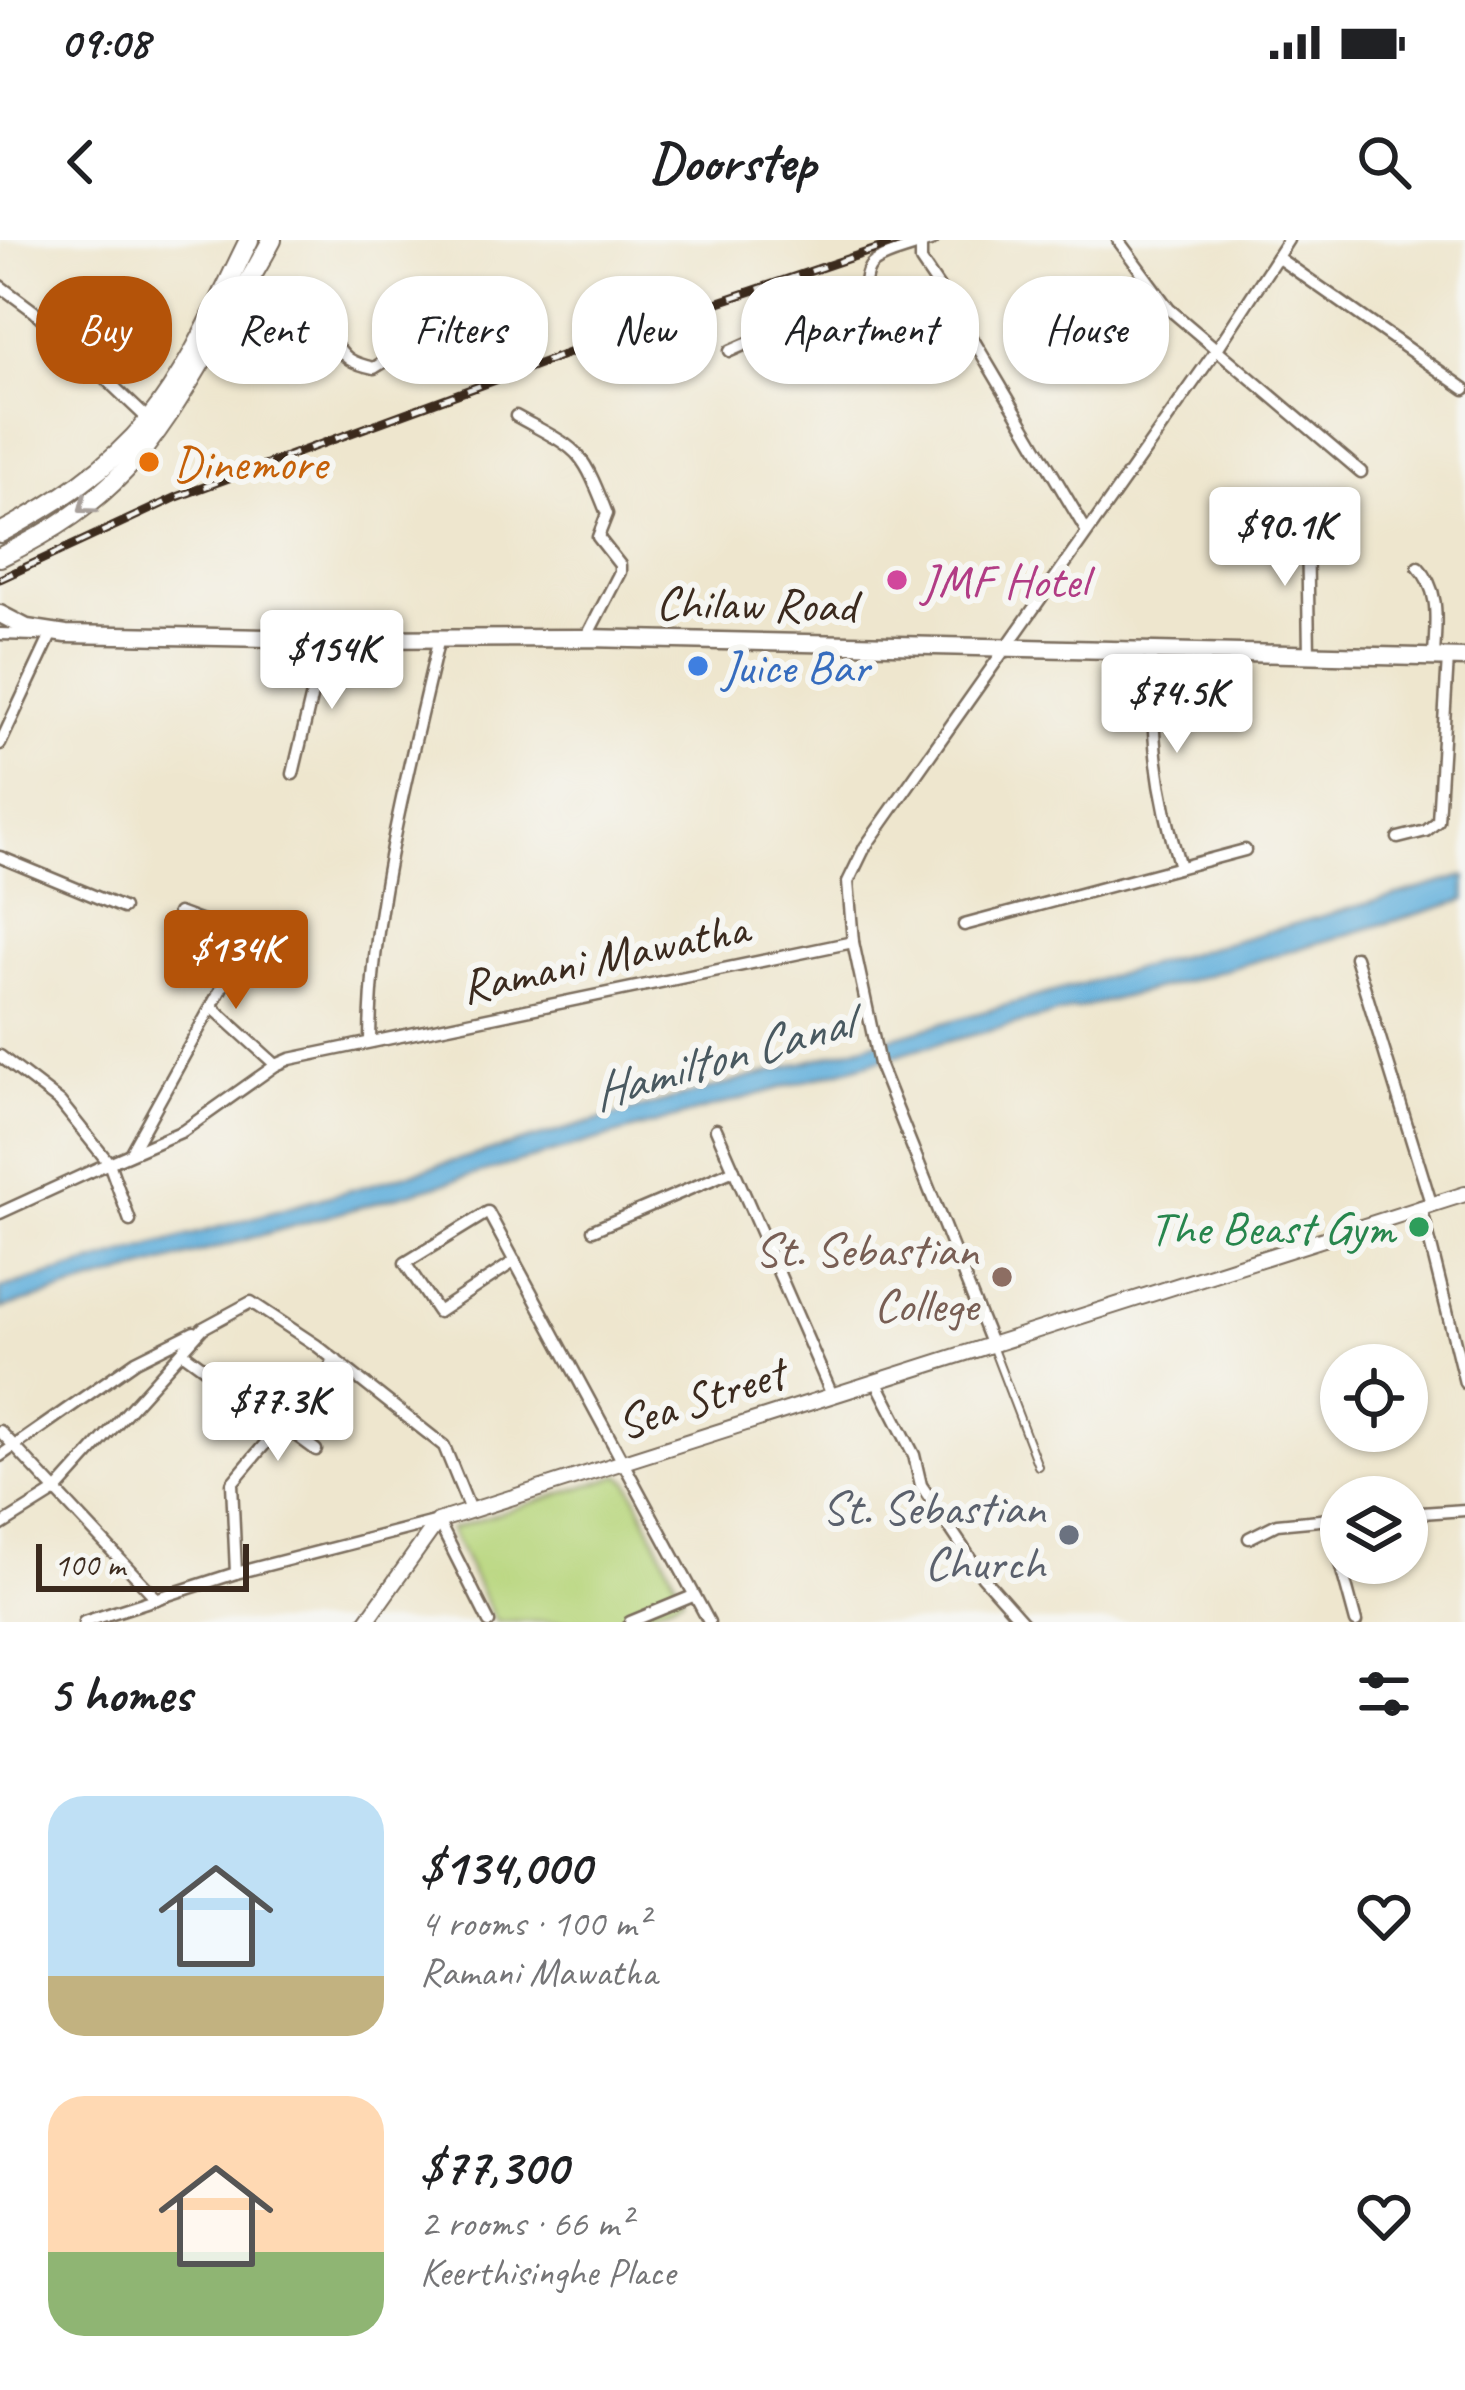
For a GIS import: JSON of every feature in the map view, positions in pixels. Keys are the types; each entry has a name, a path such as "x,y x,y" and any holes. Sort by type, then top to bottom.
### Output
{"highway":[{"path":"248,276 257,243"},
{"path":"0,533 73,490 154,425 257,243"},
{"path":"0,557 87,507 121,478 196,361"}],"main road":[{"path":"0,600 49,633"},
{"name":"Chilaw Road","path":"0,614 49,633 325,640 586,638 1449,658"}],"street":[{"path":"1118,240 1169,309 1361,472"},
{"path":"992,1346 880,1064 853,942 848,882 865,848 1217,349 1288,240"},
{"path":"927,242 921,261 967,329 1087,532"},
{"path":"730,351 776,331 858,325 864,315 867,270 875,262 927,242"},
{"path":"1277,256 1465,389"},
{"path":"0,286 35,312 154,425"},
{"path":"516,416 576,449 607,514 598,537 620,565 620,572 586,638"},
{"path":"1307,522 1309,656"},
{"path":"1398,838 1426,831 1438,821 1449,658 1436,596 1418,567"},
{"path":"0,634 49,633"},
{"path":"0,744 49,633"},
{"path":"370,1041 370,980 397,824 439,638"},
{"path":"293,774 325,640"},
{"path":"1151,650 1153,752 1163,814 1180,867"},
{"path":"964,926 1246,850"},
{"path":"0,857 123,908"},
{"path":"129,1154 242,951 242,939 178,913"},
{"name":"Ramani Mawatha","path":"0,1213 183,1132 276,1065 370,1041 853,942"},
{"path":"1355,958 1426,1204 1465,1383"},
{"path":"212,1007 276,1065"},
{"path":"0,1057 60,1102 109,1163 130,1221"},
{"path":"716,1129 832,1395"},
{"path":"593,1230 734,1170"},
{"name":"Sea Street","path":"438,1521 1465,1193"},
{"path":"515,1261 438,1312 405,1263 488,1212 515,1261 625,1462 692,1596 709,1622"},
{"path":"0,1456 136,1361 251,1301 336,1360 444,1447 470,1510"},
{"path":"0,1526 56,1491 203,1328"},
{"path":"182,1352 316,1450"},
{"path":"236,1573 232,1484 336,1360"},
{"path":"878,1383 914,1455 921,1485 983,1576 1023,1622"},
{"path":"0,1431 158,1599"},
{"path":"1428,1513 1465,1510"},
{"path":"84,1622 236,1573 438,1521"},
{"path":"366,1622 438,1521"},
{"path":"438,1521 489,1622"},
{"path":"1249,1538 1277,1525 1320,1521"},
{"path":"1348,1584 1356,1622"},
{"path":"629,1622 692,1596"}],"lane":[{"path":"992,1346 1038,1466"}],"green space":[{"path":"620,1475 629,1482 683,1597 624,1622 496,1622 450,1529"}],"water":[{"path":"1465,876 1465,900 1190,980 925,1047 0,1309 0,1289"}],"railway":[{"path":"0,579 177,497 577,350 903,240"}],"place":[{"name":"Dinemore","path":"149,462"},
{"name":"JMF Hotel","path":"897,580"},
{"name":"Juice Bar","path":"698,666"},
{"name":"The Beast Gym","path":"1419,1227"},
{"name":"St. Sebastian College","path":"1002,1277"},
{"name":"St. Sebastian Church","path":"1069,1535"}],"water label":[{"name":"Hamilton Canal","path":"721,1056"}]}
